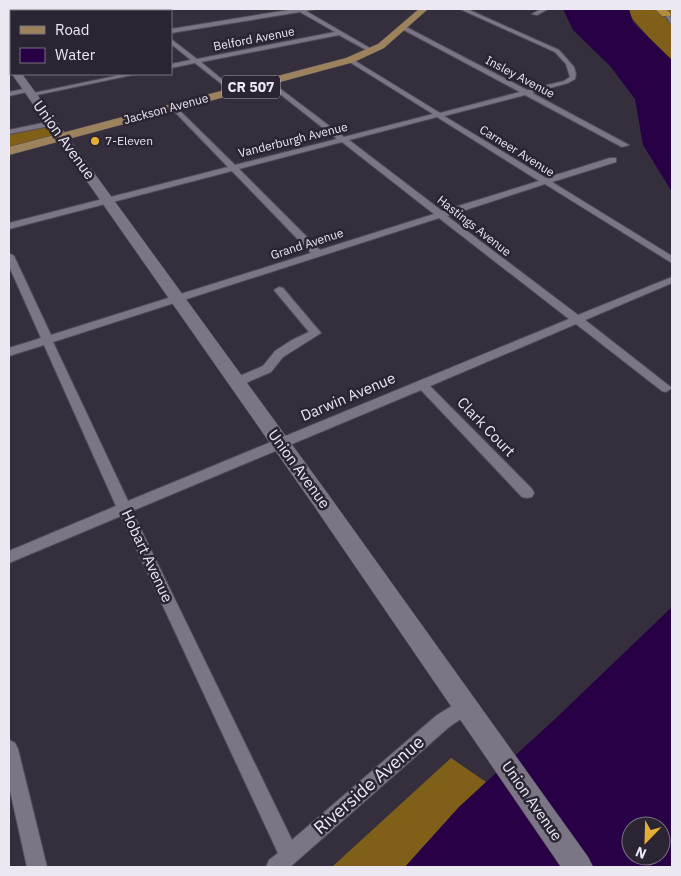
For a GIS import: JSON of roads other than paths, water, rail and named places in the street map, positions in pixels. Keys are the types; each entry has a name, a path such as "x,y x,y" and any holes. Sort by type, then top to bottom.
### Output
{"main road":[{"name":"Jackson Avenue","path":"9,151 350,60 372,51 404,28 424,9"},
{"name":"Union Avenue","path":"18,75 64,137 177,299 331,513 578,867"}],"street":[{"path":"172,31 263,15 312,9"},
{"name":"Vanderburgh Avenue","path":"9,226 571,80 574,75 572,69 565,58 557,51 463,9"},
{"path":"535,14 545,9"},
{"path":"300,10 372,51"},
{"name":"Insley Avenue","path":"404,28 625,144"},
{"name":"Belford Avenue","path":"172,66 340,33"},
{"path":"172,42 234,91"},
{"name":"Carneer Avenue","path":"350,60 672,260"},
{"path":"9,94 128,75"},
{"name":"Hastings Avenue","path":"268,82 666,388"},
{"path":"173,107 318,254"},
{"path":"9,132 52,123"},
{"name":"Grand Avenue","path":"9,352 613,160"},
{"name":"Hobart Avenue","path":"9,256 124,508 290,855"},
{"name":"Darwin Avenue","path":"9,557 672,280"},
{"path":"236,382 267,369 279,354 296,342 316,333 279,290"},
{"name":"Clark Court","path":"422,384 527,493"},
{"name":"Riverside Avenue","path":"276,867 443,721 464,706"},
{"path":"9,749 37,867"}],"water":[{"path":"563,9 629,9 633,22 672,60 672,192 643,145 635,99 610,66 573,30"},
{"path":"672,607 672,867 405,867 459,807 555,719"}],"place":[{"name":"7-Eleven","path":"95,141"}]}
